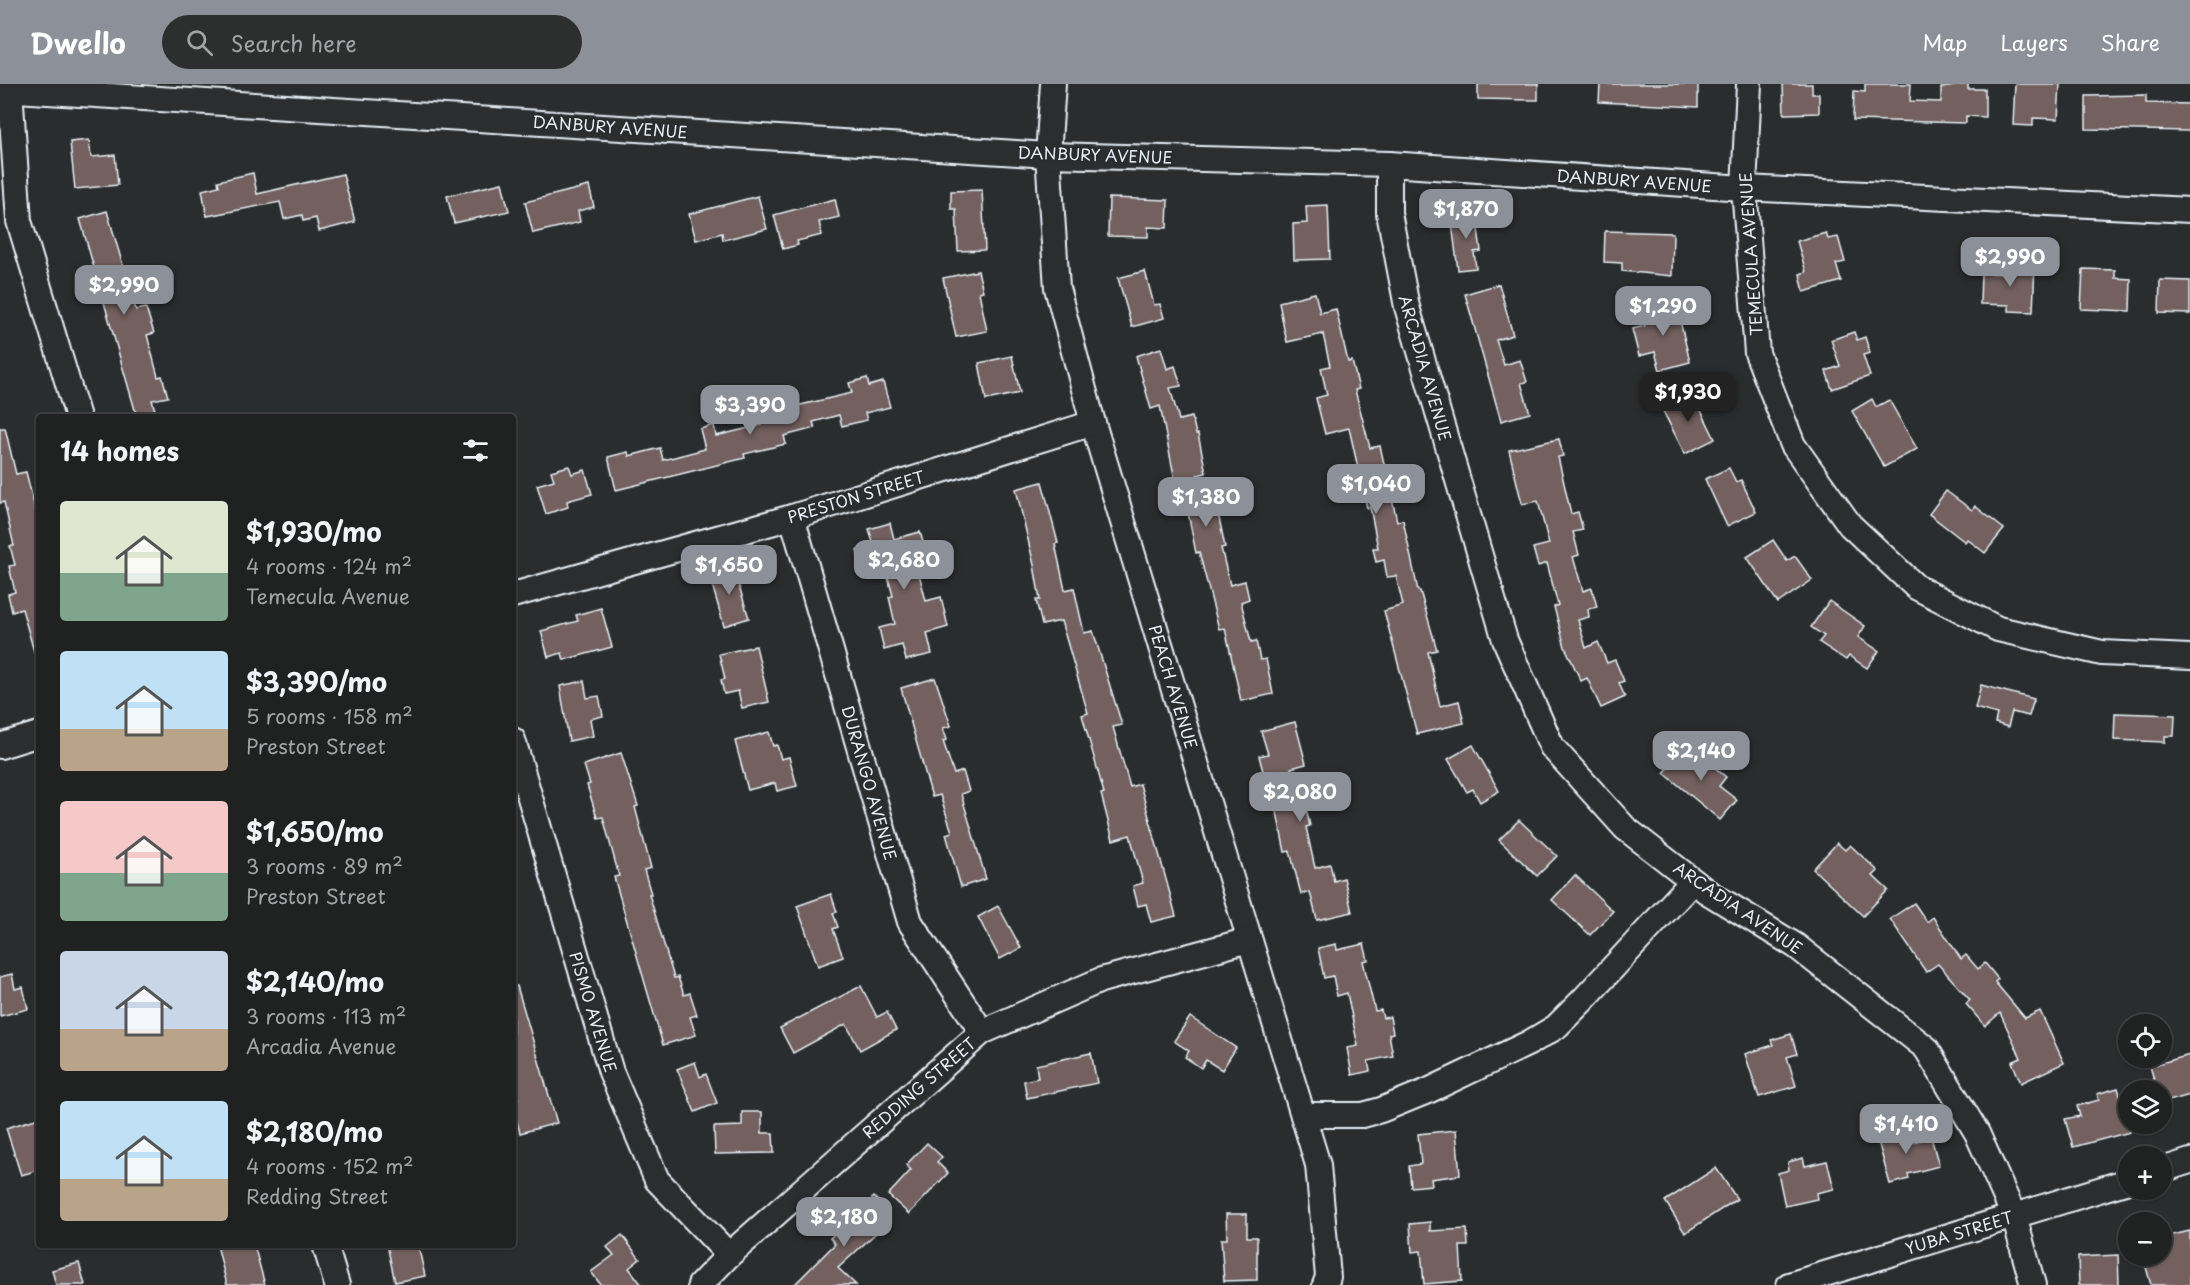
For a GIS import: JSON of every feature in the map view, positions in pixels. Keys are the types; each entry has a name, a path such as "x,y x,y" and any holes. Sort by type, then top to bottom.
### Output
{"street":[{"name":"PEACH AVENUE","path":"1053,84 1048,154 1057,288 1093,423 1318,1165 1328,1277 1326,1285"},
{"name":"TEMECULA AVENUE","path":"1749,84 1744,188 1757,353 1793,445 1850,525 1916,587 1998,629 2102,653 2190,657"},
{"name":"DANBURY AVENUE","path":"5,89 1048,154 1389,164 1744,188 2190,210"},
{"path":"5,89 19,221 77,414"},
{"name":"ARCADIA AVENUE","path":"1389,164 1389,213 1407,307 1505,640 1552,747 1625,828 1693,881 1796,946 1926,1048 1977,1133 2014,1216 2033,1285"},
{"name":"PRESTON STREET","path":"516,594 792,517 1093,423"},
{"name":"DURANGO AVENUE","path":"792,517 910,922 982,1032"},
{"path":"0,746 36,735"},
{"name":"PISMO AVENUE","path":"516,750 611,1072 657,1180 729,1255"},
{"path":"1303,1115 1363,1115 1382,1110 1529,1043 1556,1027 1693,881"},
{"name":"REDDING STREET","path":"700,1285 729,1255 982,1032 1101,980 1249,940"},
{"path":"2172,1167 2190,1161"},
{"name":"YUBA STREET","path":"1789,1285 2118,1184"},
{"path":"326,1248 337,1285"}],"building":[{"path":"1478,84 1538,84 1538,100 1478,99"},
{"path":"1600,84 1698,84 1698,107 1599,102"},
{"path":"1783,84 1812,84 1812,94 1819,94 1819,113 1784,114"},
{"path":"1865,84 1911,84 1910,101 1941,102 1941,88 1968,84 1968,89 1985,89 1985,117 1966,116 1966,123 1853,120 1854,91 1865,92"},
{"path":"2015,84 2060,84 2058,119 2033,118 2033,126 2013,125"},
{"path":"2146,95 2146,103 2190,104 2190,131 2086,129 2086,96"},
{"path":"89,140 91,157 115,155 118,185 75,189 70,142"},
{"path":"253,173 257,194 343,174 355,222 319,231 316,218 303,221 302,215 284,219 280,202 207,216 202,190 219,186 218,181"},
{"path":"502,183 509,211 454,223 447,196"},
{"path":"589,186 594,207 578,211 580,222 533,233 525,202"},
{"path":"982,190 985,250 958,251 956,209 951,209 951,191"},
{"path":"758,196 767,229 723,240 722,233 696,240 689,214"},
{"path":"1109,198 1168,200 1167,228 1148,227 1148,237 1108,236"},
{"path":"835,199 839,217 819,222 822,235 797,241 798,245 783,249 774,215"},
{"path":"1328,205 1330,259 1294,260 1293,224 1307,223 1306,206"},
{"path":"107,211 136,310 146,308 154,333 147,335 158,377 162,376 168,397 152,400 156,414 136,414 80,219"},
{"path":"1476,213 1481,251 1474,252 1476,268 1458,270 1451,216"},
{"path":"1605,231 1673,233 1672,276 1622,271 1622,263 1604,262"},
{"path":"1826,233 1828,239 1838,237 1845,262 1836,264 1841,281 1804,292 1800,274 1806,272 1797,241"},
{"path":"2010,264 2035,264 2033,312 2009,311 2009,305 1980,304 1981,273 2010,274"},
{"path":"2083,269 2115,270 2115,278 2131,279 2130,311 2081,309"},
{"path":"978,271 983,291 979,292 987,331 956,337 943,278"},
{"path":"1145,271 1154,305 1160,304 1164,318 1132,327 1118,278"},
{"path":"2160,280 2190,281 2190,314 2159,313"},
{"path":"1499,284 1513,335 1496,340 1504,365 1520,360 1527,382 1521,383 1530,413 1501,421 1465,294"},
{"path":"1315,293 1320,313 1336,309 1348,362 1352,361 1359,389 1355,390 1370,448 1380,446 1397,521 1403,520 1418,591 1420,591 1437,650 1428,652 1440,706 1459,701 1464,723 1417,734 1384,611 1403,605 1396,576 1387,577 1384,560 1376,562 1373,548 1378,548 1370,507 1367,508 1349,428 1325,434 1316,398 1327,395 1321,368 1330,366 1323,334 1287,342 1279,302"},
{"path":"1676,304 1690,362 1660,370 1655,352 1639,356 1632,329 1645,326 1642,313"},
{"path":"1854,332 1857,340 1865,337 1870,353 1863,355 1870,376 1832,389 1826,371 1840,366 1831,340"},
{"path":"1161,348 1167,369 1175,366 1181,386 1170,388 1179,420 1192,417 1196,434 1198,434 1206,473 1197,475 1204,511 1217,508 1225,547 1221,548 1230,585 1245,581 1249,599 1241,602 1251,642 1256,641 1260,660 1266,659 1273,694 1241,701 1225,628 1219,629 1199,552 1196,553 1181,478 1175,480 1160,406 1151,409 1136,356"},
{"path":"1012,356 1020,393 986,400 979,363"},
{"path":"867,378 869,386 883,382 890,407 865,413 867,420 842,426 839,415 813,422 815,428 784,436 786,444 744,454 745,458 616,490 608,457 628,452 629,456 660,448 663,460 705,449 700,429 714,425 716,436 761,425 759,417 774,413 772,404 790,399 792,407 852,393 849,383"},
{"path":"1692,392 1715,439 1685,454 1661,407"},
{"path":"1872,399 1876,407 1889,400 1917,449 1884,467 1852,411"},
{"path":"0,428 5,428 16,474 26,472 36,513 36,655 22,609 12,612 8,594 15,592 9,566 15,565 10,546 14,546 4,502 0,503"},
{"path":"1559,439 1563,456 1558,457 1571,514 1578,512 1583,530 1573,532 1579,555 1573,557 1583,591 1592,588 1597,607 1588,609 1589,617 1578,620 1586,648 1598,642 1607,663 1615,660 1624,681 1619,683 1625,697 1601,708 1587,678 1581,681 1565,647 1554,607 1558,605 1547,563 1538,566 1533,548 1549,544 1538,501 1522,504 1509,450"},
{"path":"569,466 572,474 585,470 592,494 567,501 568,507 546,514 537,485 554,480 551,471"},
{"path":"1729,468 1736,482 1741,480 1756,512 1727,526 1705,479"},
{"path":"1042,482 1058,543 1055,544 1065,590 1074,588 1084,633 1093,631 1122,725 1113,727 1130,787 1140,784 1176,916 1151,922 1146,904 1138,906 1133,886 1143,883 1130,835 1113,840 1101,794 1104,793 1082,715 1088,713 1061,621 1042,625 1036,600 1040,600 1034,565 1016,489"},
{"path":"1946,491 1972,510 1975,506 2004,529 1985,553 1967,539 1965,542 1929,514"},
{"path":"890,523 894,539 920,532 929,562 917,566 926,601 941,597 948,627 927,633 932,654 906,660 902,645 884,650 879,628 895,624 889,597 893,596 886,570 864,576 857,550 874,546 869,529"},
{"path":"1773,540 1787,561 1795,556 1812,580 1778,603 1747,557"},
{"path":"733,567 749,618 724,626 709,574"},
{"path":"1829,601 1865,626 1858,637 1879,651 1867,668 1849,656 1846,660 1819,642 1824,636 1811,627"},
{"path":"601,608 612,647 564,660 562,653 548,657 541,631 578,621 576,615"},
{"path":"756,646 769,702 742,708 738,691 724,694 721,680 725,679 719,654"},
{"path":"935,678 951,726 943,728 947,740 943,741 954,774 963,771 969,791 961,794 986,879 961,887 946,834 952,832 940,795 932,797 901,688"},
{"path":"584,681 587,698 599,696 603,716 590,719 593,736 569,741 560,686"},
{"path":"1981,685 2034,699 2029,716 2012,712 2008,727 1995,723 1997,714 1975,708"},
{"path":"2115,713 2175,715 2174,736 2165,736 2165,742 2114,740"},
{"path":"1295,722 1306,764 1291,768 1298,804 1305,803 1310,826 1306,827 1315,868 1330,864 1334,881 1344,878 1352,912 1317,920 1310,892 1301,894 1290,851 1285,852 1269,773 1264,775 1259,756 1268,754 1261,731"},
{"path":"769,732 773,746 777,745 781,759 789,757 797,786 777,791 775,783 748,790 735,741"},
{"path":"1473,745 1499,791 1480,802 1473,789 1467,792 1448,759"},
{"path":"1688,745 1726,777 1719,786 1737,800 1720,820 1664,773"},
{"path":"621,753 638,806 635,807 651,868 644,870 651,894 649,894 674,978 678,977 684,995 690,993 697,1015 690,1017 696,1035 663,1045 614,877 619,876 603,817 597,818 587,785 590,784 584,765"},
{"path":"1519,820 1557,856 1537,876 1499,840"},
{"path":"1837,843 1845,850 1850,845 1878,871 1873,876 1888,890 1863,916 1813,869"},
{"path":"1575,875 1613,911 1590,935 1552,900"},
{"path":"831,894 837,912 833,913 838,927 833,929 843,957 818,966 797,906"},
{"path":"1914,903 1927,922 1933,917 1961,959 1966,955 1978,969 1985,963 1998,979 1995,982 2025,1018 2040,1011 2064,1063 2021,1083 2012,1062 2021,1058 2000,1013 1985,1026 1966,1004 1970,1000 1938,964 1926,972 1890,919"},
{"path":"998,906 1021,948 1000,959 978,917"},
{"path":"1336,944 1337,950 1364,944 1368,960 1363,961 1375,1011 1381,1010 1383,1018 1390,1017 1393,1033 1389,1034 1393,1056 1368,1061 1370,1071 1352,1075 1347,1048 1358,1046 1347,993 1337,996 1333,976 1324,978 1318,948"},
{"path":"12,974 15,989 23,987 28,1009 0,1016 0,977"},
{"path":"516,986 557,1123 520,1133 516,1118 516,1099 518,1099 516,1091"},
{"path":"861,986 877,1017 887,1012 896,1030 860,1050 846,1024 793,1053 780,1028"},
{"path":"1190,1017 1236,1048 1222,1070 1206,1060 1201,1068 1185,1057 1189,1051 1174,1041"},
{"path":"1791,1034 1797,1054 1787,1057 1796,1086 1759,1097 1745,1054 1773,1045 1771,1040"},
{"path":"1091,1053 1097,1083 1027,1098 1024,1081 1038,1078 1036,1065"},
{"path":"2190,1055 2190,1095 2172,1100 2172,1080 2154,1080 2151,1068 2172,1068 2172,1060"},
{"path":"695,1062 700,1077 706,1074 717,1103 695,1112 677,1069"},
{"path":"2118,1088 2118,1134 2122,1134 2073,1147 2065,1119 2080,1116 2077,1106 2099,1100 2097,1094"},
{"path":"742,1112 762,1112 762,1133 773,1133 774,1153 715,1154 714,1127 742,1126"},
{"path":"36,1119 36,1171 21,1175 6,1128"},
{"path":"1894,1129 1897,1139 1911,1135 1913,1142 1931,1137 1939,1166 1908,1174 1909,1179 1890,1184 1876,1134"},
{"path":"1456,1130 1460,1175 1431,1179 1432,1185 1411,1187 1409,1166 1421,1164 1418,1134"},
{"path":"927,1143 942,1157 937,1162 948,1173 909,1214 888,1195 911,1170 906,1165"},
{"path":"1803,1158 1805,1166 1827,1161 1834,1189 1816,1193 1817,1199 1785,1206 1778,1173 1789,1170 1788,1162"},
{"path":"1716,1168 1737,1199 1685,1233 1665,1201"},
{"path":"874,1197 887,1211 870,1227 876,1233 838,1268 856,1285 794,1285 835,1244 830,1238"},
{"path":"1226,1214 1247,1214 1247,1237 1257,1237 1257,1280 1224,1281 1221,1239 1227,1239"},
{"path":"1430,1222 1430,1231 1467,1229 1468,1246 1460,1246 1462,1281 1424,1284 1421,1251 1412,1252 1410,1224"},
{"path":"2190,1231 2190,1285 2151,1285 2146,1266 2172,1266 2172,1235"},
{"path":"622,1235 640,1259 629,1268 642,1285 601,1285 591,1272 614,1255 607,1247"},
{"path":"218,1248 255,1248 265,1285 227,1285"},
{"path":"388,1248 419,1248 425,1276 395,1282"},
{"path":"2118,1255 2119,1285 2079,1285 2078,1257"},
{"path":"79,1263 85,1285 56,1285 52,1270"}]}
